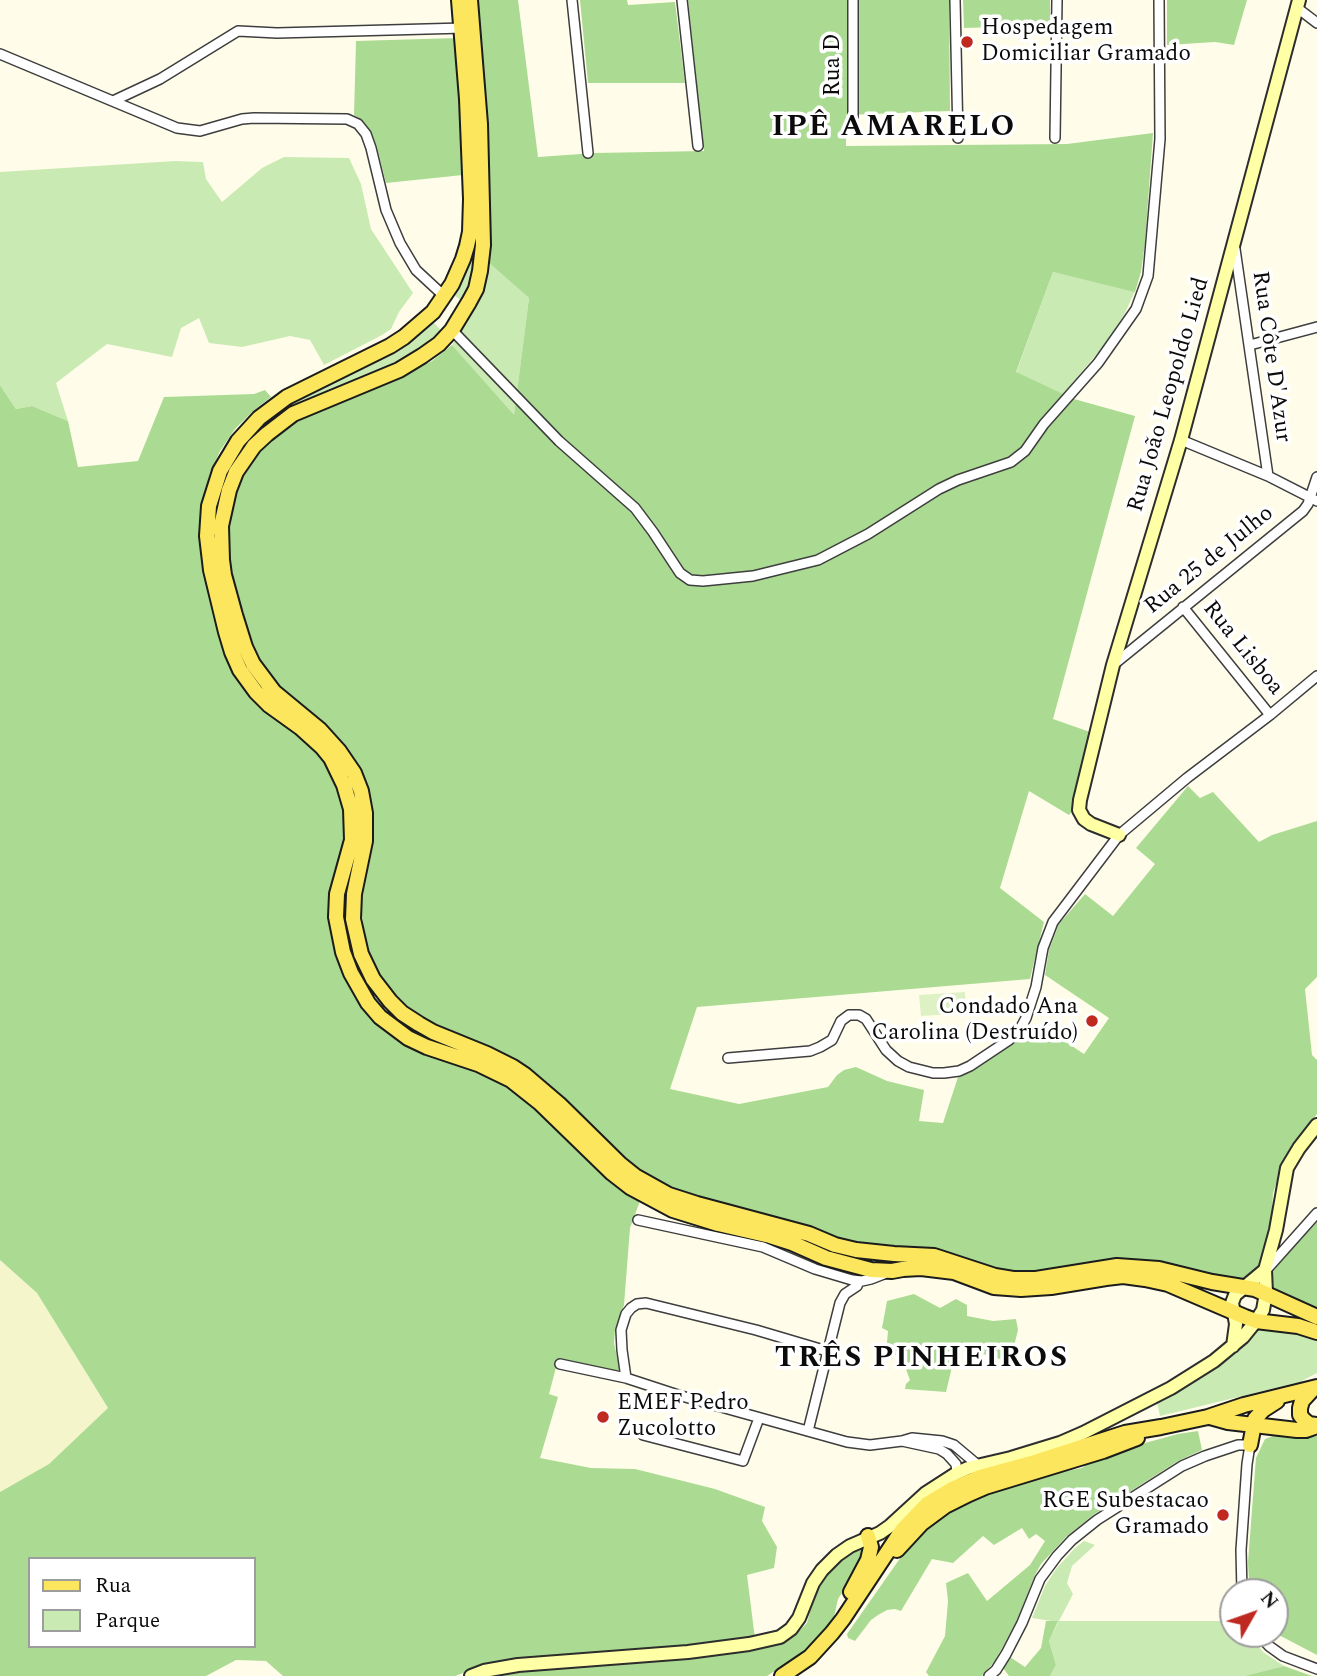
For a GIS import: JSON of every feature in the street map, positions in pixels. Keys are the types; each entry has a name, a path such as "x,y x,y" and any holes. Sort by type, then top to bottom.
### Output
{"main road":[{"path":"459,0 468,28 480,124 483,245 476,289 452,330 439,344 399,370 293,414 254,446 236,472 221,526 225,575 238,626 253,664 274,692 320,730 340,751 354,773 361,791 365,813 365,842 353,912 356,938 366,968 379,989 402,1013 433,1032 513,1067 559,1104 620,1164 635,1176 669,1195 856,1250 934,1256 995,1276 1013,1279 1036,1279 1117,1266 1159,1269 1266,1293 1317,1317"},
{"path":"470,0 467,99 470,232 463,259 444,296 433,312 419,325 390,346 287,397 259,418 229,454 220,471 209,506 207,536 211,570 229,642 240,670 269,705 322,747 338,770 348,798 353,825 352,840 337,894 335,917 351,973 368,1003 391,1027 408,1038 478,1064 511,1080 534,1097 630,1187 673,1210 792,1243 821,1264 871,1270 921,1268 954,1272 994,1287 1021,1289 1123,1276 1168,1284 1256,1321 1298,1326 1317,1332"},
{"path":"444,296 464,312"},
{"path":"433,312 444,327 452,330"},
{"path":"821,1264 836,1256 885,1263 903,1261 913,1256"},
{"path":"782,1676 810,1657 822,1645 843,1619 902,1530 939,1496 965,1482 1125,1433 1208,1417 1316,1386"},
{"path":"1316,1386 1303,1401 1300,1415 1309,1424 1317,1426"},
{"path":"1250,1445 1255,1419 1263,1410 1289,1395"},
{"path":"1208,1417 1275,1428 1306,1430 1317,1426"},
{"path":"1250,1445 1275,1428"},
{"path":"843,1619 847,1600 868,1560 871,1547 868,1536"}],"street":[{"path":"572,0 589,153"},
{"path":"682,0 698,146"},
{"name":"Rua D","path":"853,0 853,130"},
{"path":"955,0 958,138"},
{"path":"1055,138 1056,0"},
{"path":"452,330 559,441 635,508 680,573 690,580 753,576 818,560 868,534 939,489 1011,462 1025,451 1044,424 1098,363 1126,326 1136,309 1148,276 1160,139 1159,0"},
{"path":"1298,4 1317,23"},
{"name":"Rua João Leopoldo Lied","path":"1119,835 1084,819 1079,810 1080,800 1113,665 1181,440 1298,4"},
{"path":"113,101 160,79 238,31 278,33 468,28"},
{"path":"0,54 177,128 200,131 254,118 347,119 358,124 366,134 371,148 386,210 400,243 416,270 444,296"},
{"name":"Rua Côte D'Azur","path":"1234,244 1268,476"},
{"path":"1250,345 1317,327"},
{"path":"1181,440 1268,476 1313,500"},
{"name":"Rua 25 de Julho","path":"1113,665 1303,511 1313,500 1317,477"},
{"name":"Rua Lisboa","path":"1183,607 1270,715"},
{"path":"728,1058 810,1051 832,1040 841,1021 849,1015 859,1015 866,1019 886,1050 898,1062 933,1073 959,1071 970,1066 1019,1031 1036,987 1043,948 1053,922 1119,835 1317,676"},
{"path":"471,1676 503,1667 688,1652 780,1637 791,1629 799,1618 813,1583 822,1570 843,1550 890,1526 926,1493 957,1473 1060,1443 1083,1433 1171,1388 1214,1361 1233,1346 1263,1310 1266,1293 1265,1270 1276,1230 1287,1168 1317,1125"},
{"path":"1233,1346 1236,1324 1232,1303 1235,1295 1265,1270 1317,1213"},
{"path":"638,1220 763,1247 821,1264 859,1281 892,1271"},
{"path":"808,1431 842,1298 857,1286 859,1281"},
{"path":"626,1378 621,1330 626,1314 637,1304 646,1303 756,1330 828,1351"},
{"path":"560,1364 626,1378 847,1442 870,1445 912,1438 941,1445 954,1445 979,1466"},
{"path":"643,1435 743,1461 760,1418"},
{"path":"941,1445 956,1464 957,1473"},
{"path":"989,1676 1006,1654 1041,1578 1072,1540 1097,1520 1182,1466 1238,1445 1250,1445 1241,1550 1242,1578"},
{"path":"1272,1648 1283,1656 1317,1669"}],"green space":[{"path":"476,0 518,0 538,157 704,151 688,0 949,0 950,111 846,115 846,146 1067,144 1153,133 1145,243 1135,292 1053,272 1016,372 1074,399 1135,416 1053,719 1090,732 1075,808 1069,815 1029,791 1000,888 1044,922 1030,979 697,1007 670,1089 739,1104 828,1087 844,1070 856,1067 887,1081 924,1090 919,1121 943,1123 958,1077 979,1067 1024,1036 1046,1029 1084,1054 1109,1018 1045,975 1049,950 1059,924 1085,894 1113,916 1155,864 1136,848 1188,786 1200,798 1213,792 1259,842 1272,835 1317,821 1317,977 1305,989 1312,1055 1317,1060 1317,1114 1294,1144 1279,1175 1273,1193 1271,1227 1260,1267 1245,1281 1128,1258 1039,1272 1000,1271 927,1248 855,1244 789,1222 691,1197 642,1174 442,1030 404,1006 374,967 365,942 362,915 362,893 372,838 371,812 362,774 352,755 338,738 285,693 256,655 245,628 229,559 227,535 237,486 245,469 256,453 288,424 313,410 390,382 432,361 452,345 514,415 529,298 489,263 489,162"},
{"path":"580,0 627,0 628,5 675,2 685,83 588,83"},
{"path":"963,0 1050,0 1050,25 964,28"},
{"path":"1167,0 1247,0 1234,45 1215,42 1167,45"},
{"path":"457,38 463,175 386,183 370,130 354,115 356,41"},
{"path":"284,157 349,158 361,184 371,229 413,293 391,329 324,365 310,340 290,336 242,347 209,343 199,318 181,328 172,357 107,344 56,383 68,421 32,406 16,409 0,385 0,172 175,161 203,162 206,179 222,202 262,168"},
{"path":"474,158 477,253 462,301 451,293 475,243"},
{"path":"489,263 529,298 514,416 452,345 473,311"},
{"path":"1053,272 1135,291 1106,343 1063,394 1016,373"},
{"path":"434,323 441,330 414,353 277,416 235,462 221,494 215,523 215,553 237,642 245,661 266,691 314,732 333,751 347,773 356,797 360,837 350,887 348,916 349,932 360,965 376,992 397,1015 426,1034 482,1057 522,1080 635,1182 665,1198 693,1208 783,1231 839,1251 890,1260 826,1253 780,1233 690,1211 660,1199 616,1171 534,1091 519,1080 482,1060 413,1035 392,1021 376,1006 362,981 349,949 341,917 343,894 358,841 354,797 346,775 332,752 314,733 264,693 242,664 217,572 214,555 214,524 218,496 227,471 260,424 283,406 403,346"},
{"path":"0,385 16,409 32,406 68,421 78,467 138,461 164,397 254,394 265,390 271,397 235,429 220,451 210,473 203,498 199,542 223,648 236,678 256,702 317,752 327,767 342,803 345,820 344,846 329,911 333,938 377,1023 388,1033 404,1042 486,1072 512,1087 611,1182 640,1201 630,1228 624,1305 615,1330 614,1343 619,1370 612,1371 558,1360 549,1394 558,1397 540,1458 591,1468 635,1469 715,1489 765,1507 762,1521 777,1547 774,1568 747,1575 755,1639 487,1664 455,1676 283,1676 266,1661 236,1660 206,1676 0,1676 0,1492 49,1464 108,1408 37,1293 0,1260"},
{"path":"965,992 966,1013 921,1016 919,995"},
{"path":"1317,1222 1317,1311 1277,1291 1270,1281 1278,1264"},
{"path":"0,1260 37,1293 108,1408 49,1464 0,1492"},
{"path":"914,1294 940,1308 956,1299 967,1305 967,1316 993,1321 1016,1319 1018,1330 1010,1362 957,1346 946,1392 905,1389 910,1380 901,1356 886,1353 888,1331 882,1328 887,1301"},
{"path":"1264,1327 1310,1335 1317,1339 1317,1373 1300,1382 1160,1416 1157,1402 1228,1359 1254,1331"},
{"path":"1198,1431 1202,1450 1178,1461 1093,1515 1066,1537 1041,1564 1017,1620 995,1661 982,1676 929,1676 926,1672 945,1636 948,1601 946,1583 968,1573 987,1601 1030,1565 1045,1541 1036,1534 1029,1539 1022,1528 994,1545 983,1536 953,1563 932,1559 901,1611 887,1610 871,1620 855,1641 848,1638 847,1634 922,1527 948,1507 1036,1477 1082,1468 1097,1457 1119,1450"},
{"path":"1273,1436 1317,1436 1317,1655 1289,1640 1289,1578 1249,1578 1256,1458 1265,1439"},
{"path":"1084,1541 1095,1545 1072,1566 1067,1583 1073,1594 1059,1621 1219,1621 1219,1648 1260,1648 1284,1666 1244,1676 1050,1676 1056,1665 1049,1641 1058,1622 1032,1618 1045,1586 1074,1549"},
{"path":"864,1545 866,1549 862,1562 838,1599 834,1617 816,1640 767,1676 487,1676 519,1670 628,1663 775,1645 798,1632 807,1623 817,1586 840,1556"},
{"path":"1046,1621 1058,1621 1049,1641 1056,1665 1050,1676 1009,1676 1003,1668 1010,1657 1025,1667 1041,1648"},
{"path":"1284,1666 1312,1676 1244,1676"}],"place":[{"name":"Hospedagem Domiciliar Gramado","path":"967,42"},
{"name":"Condado Ana Carolina (Destruído)","path":"1092,1021"},
{"name":"EMEF Pedro Zucolotto","path":"603,1417"},
{"name":"RGE Subestacao Gramado","path":"1223,1515"}],"district":[{"name":"IPÊ AMARELO","path":"894,129"},
{"name":"TRÊS PINHEIROS","path":"922,1360"}]}
